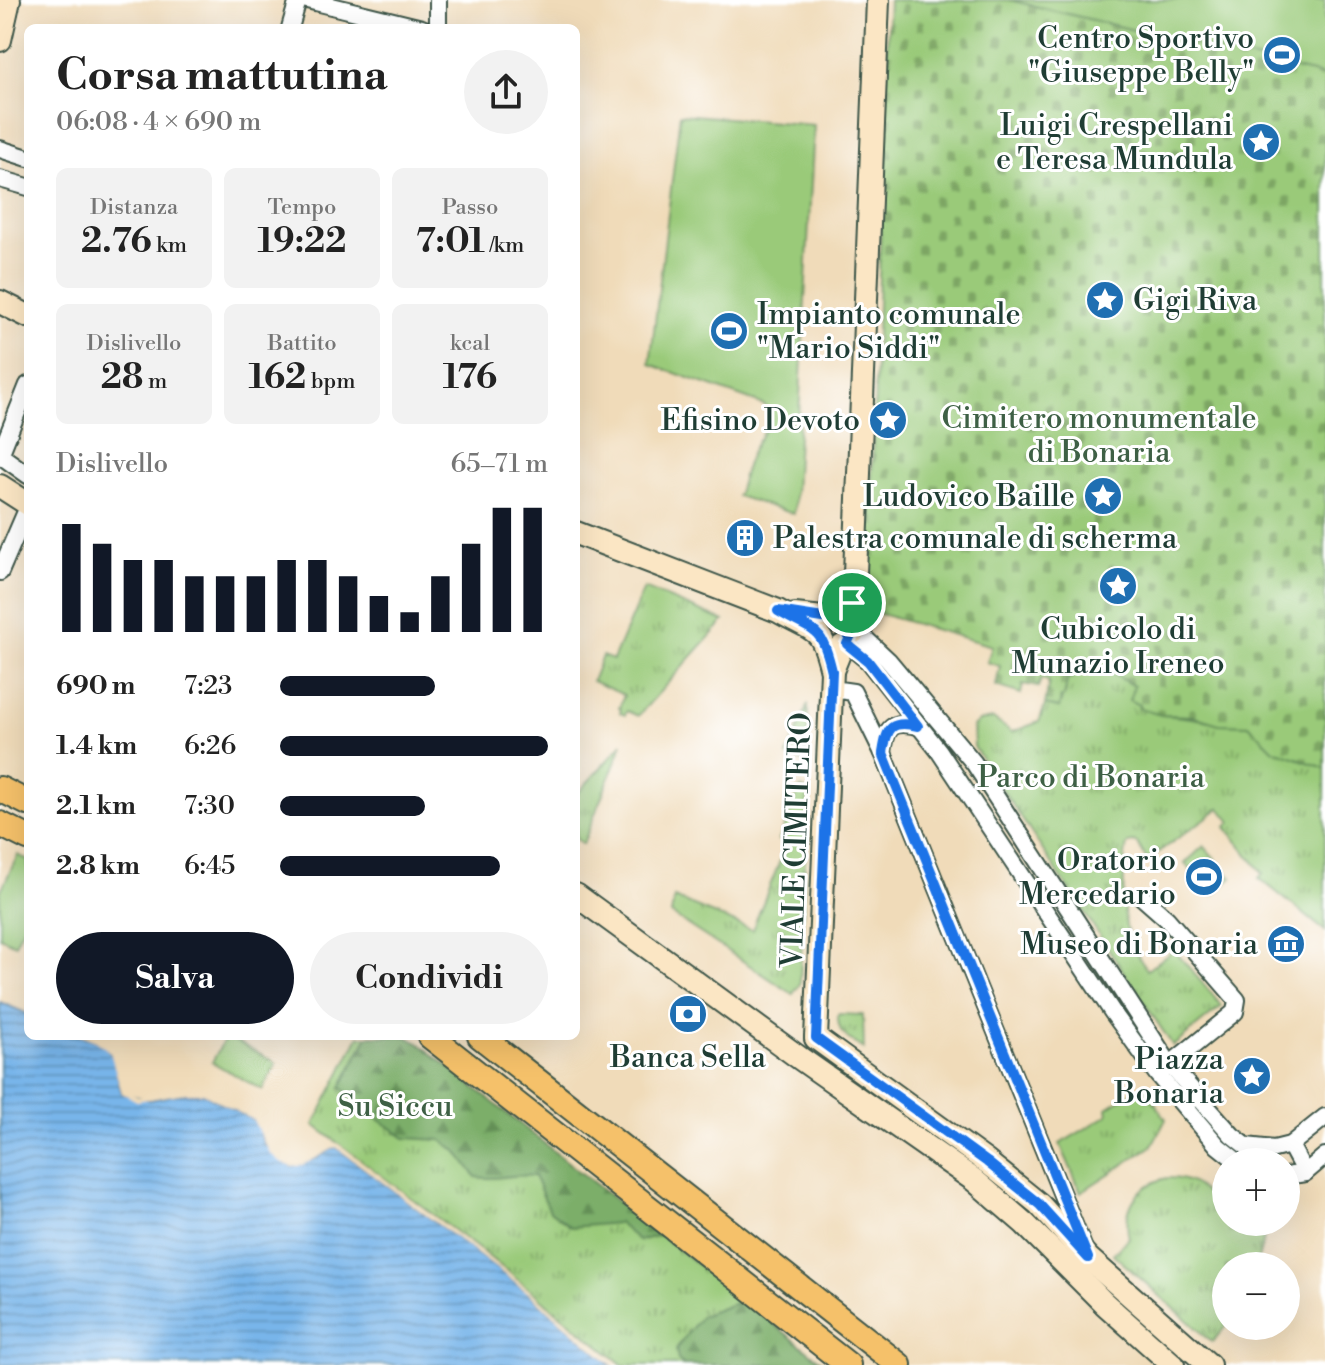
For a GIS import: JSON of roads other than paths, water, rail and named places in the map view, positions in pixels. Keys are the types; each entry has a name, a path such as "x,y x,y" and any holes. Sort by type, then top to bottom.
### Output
{"main road":[{"path":"0,40 9,0"},
{"path":"580,535 778,611 840,628 878,0"},
{"path":"0,302 24,314"},
{"path":"0,313 24,322"},
{"path":"0,486 24,503"},
{"name":"VIALE CIMITERO","path":"816,1038 832,680 840,628"},
{"path":"0,789 24,801"},
{"path":"0,824 24,836"},
{"path":"580,898 974,1180 1025,1224 1105,1304 1173,1365"},
{"path":"801,1059 816,1038 987,1162 1039,1204 1088,1258 1209,1365"},
{"path":"435,1040 848,1365"},
{"path":"485,1040 899,1365"}],"street":[{"path":"291,24 298,0"},
{"path":"307,0 406,24"},
{"path":"438,0 438,24"},
{"path":"0,149 24,157"},
{"path":"0,179 24,186"},
{"path":"24,395 0,455 24,472"},
{"path":"0,572 24,515"},
{"path":"840,628 939,751 1113,1013 1164,1070 1246,1146 1274,1149 1290,1145 1325,1117"},
{"path":"840,628 888,660 974,763 1164,1070 1220,1148"},
{"path":"832,680 853,692 883,753 1088,1258"},
{"path":"883,753 885,736 894,725 918,726"},
{"path":"1142,897 1167,919 1237,1000 1235,1012 1164,1070"},
{"path":"1290,1145 1305,1173"},
{"path":"1300,1174 1325,1156"}],"water":[{"path":"0,1002 24,1012 24,1040 97,1041 112,1056 122,1093 150,1100 203,1093 253,1120 258,1125 263,1143 292,1167 336,1147 526,1291 612,1365 0,1365"}],"place":[{"name":"Centro Sportivo \"Giuseppe Belly\"","path":"1282,55"},
{"name":"Luigi Crespellani e Teresa Mundula","path":"1261,142"},
{"name":"Gigi Riva","path":"1105,300"},
{"name":"Impianto comunale \"Mario Siddi\"","path":"729,331"},
{"name":"Efisino Devoto","path":"888,420"},
{"name":"Ludovico Baille","path":"1103,496"},
{"name":"Palestra comunale di scherma","path":"745,538"},
{"name":"Cubicolo di Munazio Ireneo","path":"1118,586"},
{"name":"Oratorio Mercedario","path":"1204,877"},
{"name":"Museo di Bonaria","path":"1286,944"},
{"name":"Banca Sella","path":"688,1014"},
{"name":"Piazza Bonaria","path":"1252,1076"}],"park label":[{"name":"Cimitero monumentale di Bonaria","path":"1099,435"},
{"name":"Parco di Bonaria","path":"1091,777"},
{"name":"Su Siccu","path":"395,1106"}]}
